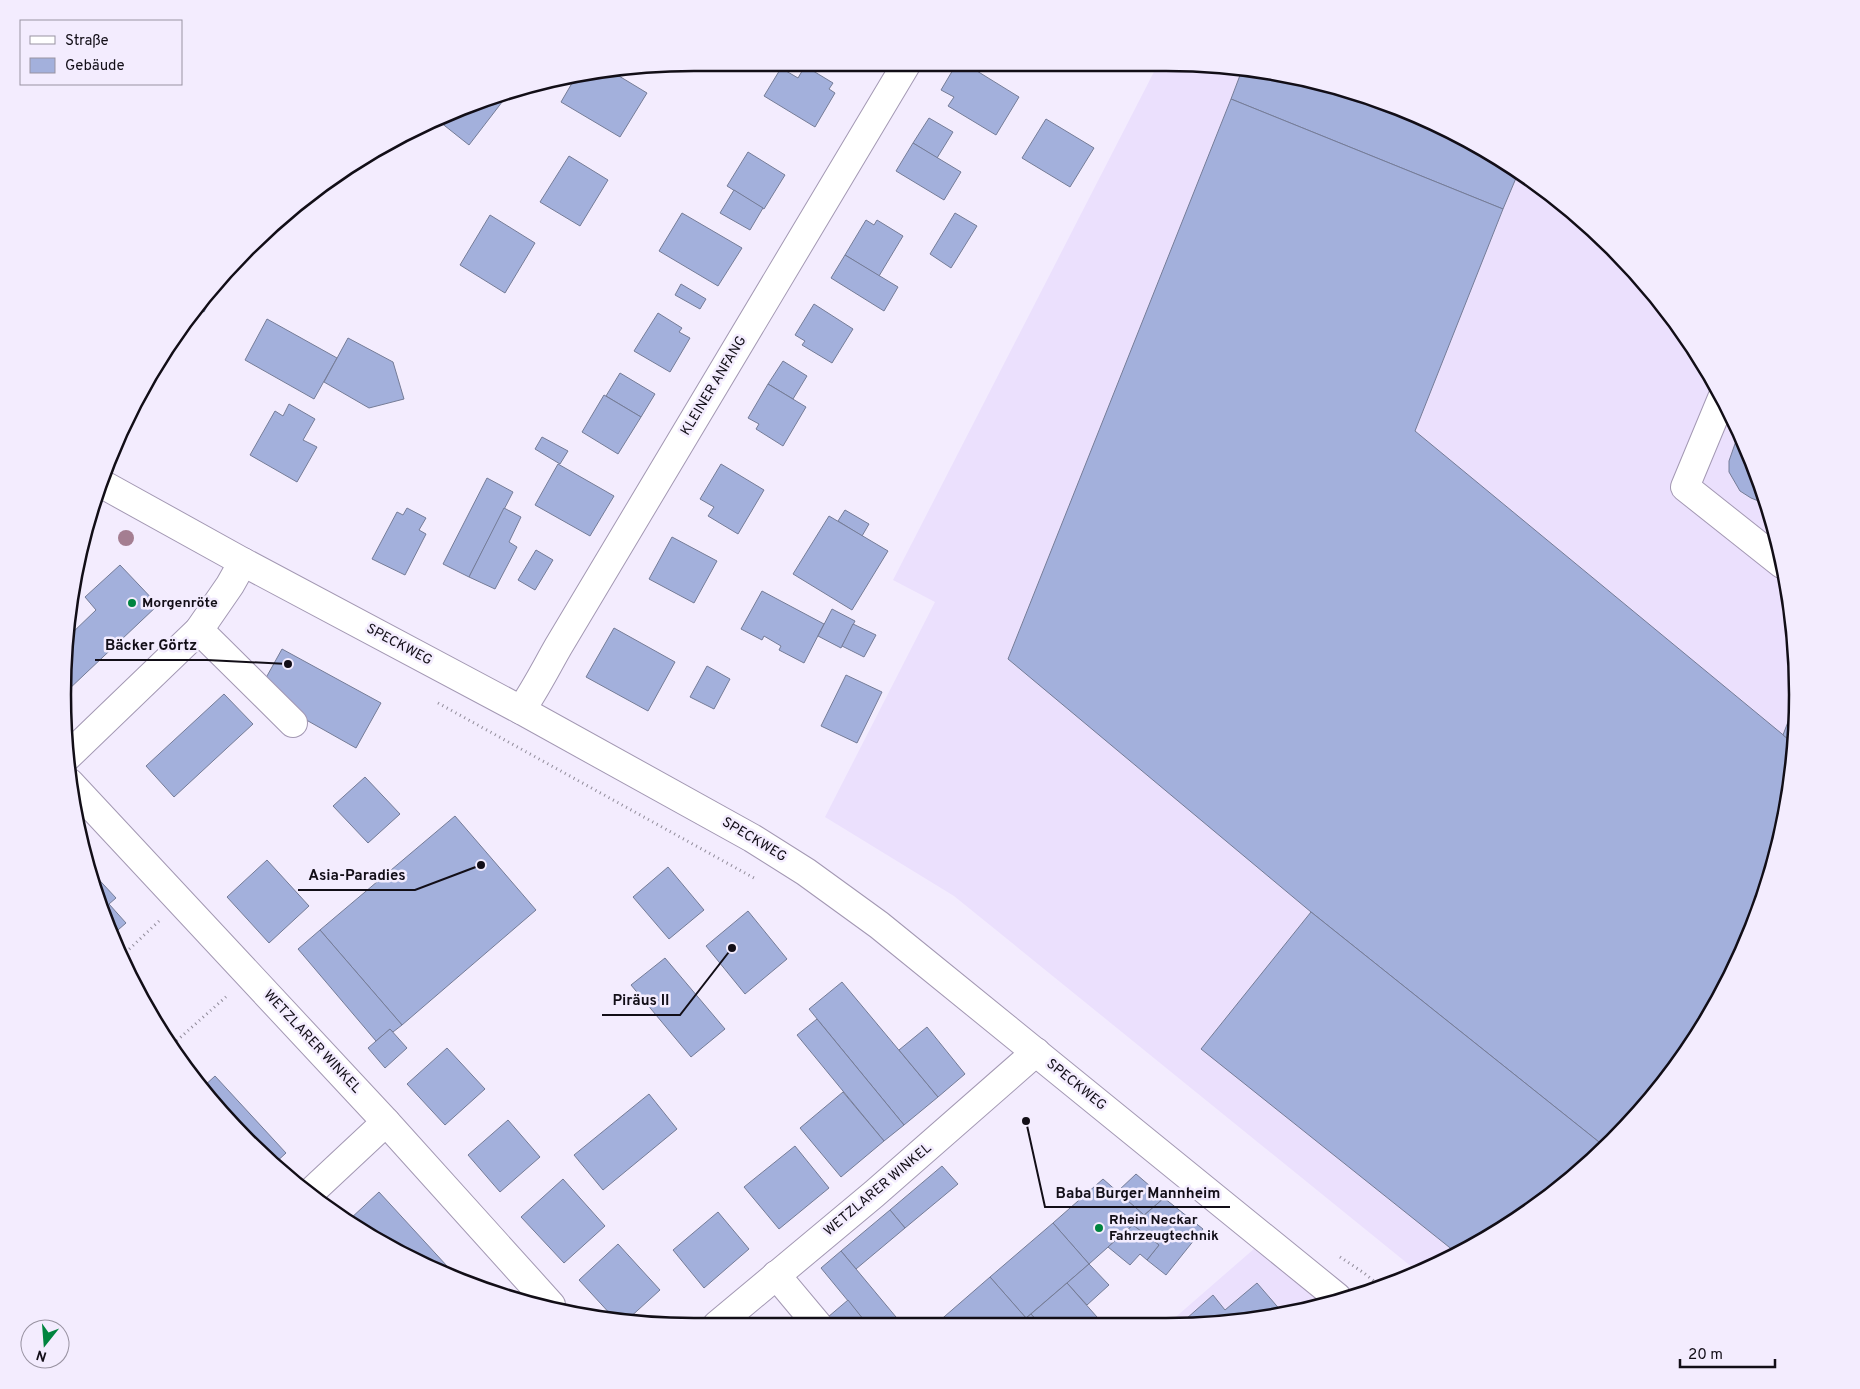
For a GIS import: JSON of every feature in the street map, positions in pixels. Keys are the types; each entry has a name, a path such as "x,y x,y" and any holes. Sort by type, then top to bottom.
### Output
{"street":[{"name":"KLEINER ANFANG","path":"521,710 536,688 554,654 902,71"},
{"path":"1718,408 1685,487 1773,557"},
{"name":"SPECKWEG","path":"107,486 244,562 521,710 752,838 806,872 879,925 1334,1295"},
{"path":"74,750 199,630 244,562"},
{"path":"199,630 293,723"},
{"name":"WETZLARER WINKEL","path":"80,793 386,1122 547,1300"},
{"name":"WETZLARER WINKEL","path":"725,1318 874,1194 1036,1052"},
{"path":"315,1189 386,1122"},
{"path":"776,1275 812,1318"}],"path":[{"path":"438,703 758,880"},
{"path":"127,951 181,901"},
{"path":"176,1041 250,975"}],"shaded area":[{"path":"1154,71 1206,73 1287,83 1327,92 1366,104 1441,136 1477,155 1512,176 1576,226 1606,254 1660,315 1684,348 1724,419 1756,494 1768,533 1777,573 1787,654 1789,694 1783,776 1768,856 1756,895 1724,970 1705,1006 1684,1041 1634,1105 1576,1163 1512,1213 1477,1234 1411,1267 954,896 825,817 935,602 893,580"},
{"path":"1255,1248 1318,1299 1247,1312 1175,1318"}],"building":[{"path":"779,71 786,71 798,78 802,71 813,71 833,83 829,89 835,93 815,127 764,96"},
{"path":"952,71 977,71 1019,97 996,135 948,106 954,97 941,90"},
{"path":"620,76 647,93 620,137 561,102 572,83 613,77"},
{"path":"1240,76 1287,83 1327,92 1366,104 1441,136 1516,179 1503,209 1231,99"},
{"path":"1231,99 1503,209 1415,431 1787,738 1777,816 1768,856 1756,895 1741,933 1705,1006 1684,1041 1660,1074 1599,1142 1311,912 1008,659"},
{"path":"503,101 469,145 443,125"},
{"path":"929,118 953,132 937,158 913,143"},
{"path":"1046,119 1094,148 1070,187 1022,158"},
{"path":"913,143 961,172 944,200 896,171"},
{"path":"748,152 785,175 764,209 727,186"},
{"path":"569,156 608,180 580,226 540,202"},
{"path":"734,190 763,208 750,230 720,213"},
{"path":"682,213 742,248 718,286 659,251"},
{"path":"955,213 977,226 951,268 930,254"},
{"path":"490,215 535,243 505,293 460,265"},
{"path":"866,220 874,225 877,220 903,236 879,276 845,255"},
{"path":"845,255 898,287 884,311 831,278"},
{"path":"681,284 706,299 700,309 675,295"},
{"path":"814,304 853,329 832,363 802,345 805,341 795,335"},
{"path":"658,313 682,328 679,332 690,338 670,372 634,351"},
{"path":"267,319 337,358 314,399 245,360"},
{"path":"348,338 393,362 404,399 369,408 324,382"},
{"path":"783,361 807,376 793,399 768,384"},
{"path":"620,373 655,394 641,417 606,396"},
{"path":"768,384 806,407 783,446 756,429 759,424 748,418"},
{"path":"604,395 641,417 618,454 582,432"},
{"path":"289,404 315,419 303,440 317,447 297,482 250,455 275,411 283,416"},
{"path":"542,437 568,451 560,464 535,449"},
{"path":"1735,443 1758,501 1740,491 1729,472 1729,461"},
{"path":"558,464 614,496 590,536 535,505"},
{"path":"721,464 764,490 738,534 708,516 714,507 700,499"},
{"path":"487,478 513,492 469,577 443,564"},
{"path":"407,508 426,518 419,530 426,534 405,575 372,559 397,512 403,515"},
{"path":"504,508 521,517 509,542 517,547 495,589 469,577"},
{"path":"845,510 869,524 862,536 838,521"},
{"path":"829,516 888,551 852,610 793,574"},
{"path":"672,537 717,561 694,603 649,579"},
{"path":"536,550 553,560 535,590 518,580"},
{"path":"120,565 158,605 71,687 75,630 96,610 85,597"},
{"path":"762,591 824,624 804,663 779,650 781,646 764,636 762,640 741,629"},
{"path":"832,609 855,621 841,648 818,636"},
{"path":"853,624 876,635 864,657 842,646"},
{"path":"614,628 675,662 648,711 586,677"},
{"path":"282,649 381,703 356,748 285,708 290,700 262,685"},
{"path":"707,666 730,679 714,709 690,697"},
{"path":"846,675 882,692 857,743 821,726"},
{"path":"224,694 253,724 174,797 146,766"},
{"path":"1788,723 1787,738 1783,735"},
{"path":"365,777 400,814 368,843 333,806"},
{"path":"455,816 536,910 402,1025 320,930"},
{"path":"267,860 309,906 269,943 227,897"},
{"path":"668,867 704,910 669,939 633,897"},
{"path":"99,880 116,898 109,904 126,923 118,930"},
{"path":"748,911 787,959 745,994 706,946"},
{"path":"1311,912 1599,1142 1545,1189 1512,1213 1450,1248 1201,1049"},
{"path":"320,930 402,1025 393,1032 390,1029 376,1041 298,949"},
{"path":"665,958 725,1029 691,1057 631,985"},
{"path":"842,982 938,1097 904,1125 809,1009"},
{"path":"817,1019 904,1125 884,1141 797,1035"},
{"path":"927,1027 965,1074 938,1097 899,1050"},
{"path":"390,1029 407,1048 385,1068 368,1048"},
{"path":"447,1048 485,1089 445,1125 407,1084"},
{"path":"215,1076 286,1153 280,1159 254,1135 207,1083"},
{"path":"843,1092 884,1141 841,1177 800,1128"},
{"path":"649,1094 677,1129 603,1190 574,1155"},
{"path":"508,1120 540,1157 500,1192 468,1155"},
{"path":"795,1146 829,1188 779,1229 744,1187"},
{"path":"942,1166 958,1184 905,1228 890,1210"},
{"path":"1136,1174 1164,1198 1144,1215 1117,1192"},
{"path":"563,1179 605,1226 564,1263 521,1217"},
{"path":"1103,1179 1144,1215 1089,1264 1053,1223"},
{"path":"379,1192 447,1266 383,1234 353,1216"},
{"path":"1164,1198 1203,1229 1166,1275 1147,1260 1159,1245 1133,1225"},
{"path":"890,1210 905,1228 856,1269 841,1251"},
{"path":"718,1212 749,1249 704,1288 673,1250"},
{"path":"1053,1223 1089,1264 1026,1318 990,1277"},
{"path":"1133,1225 1159,1245 1147,1260 1140,1254 1130,1265 1108,1247"},
{"path":"618,1244 660,1290 634,1314 613,1312 608,1311 579,1280"},
{"path":"841,1251 896,1317 862,1318 821,1268"},
{"path":"1089,1264 1109,1285 1087,1305 1067,1283"},
{"path":"990,1277 1026,1318 943,1318"},
{"path":"1067,1283 1097,1317 1034,1318 1031,1314"},
{"path":"1257,1283 1278,1307 1188,1317 1213,1295 1225,1310"},
{"path":"848,1300 862,1318 829,1318"},
{"path":"1031,1314 1034,1318 1026,1318"}],"place":[{"name":"Morgenröte","path":"132,603"},
{"name":"Bäcker Görtz","path":"288,664"},
{"name":"Asia-Paradies","path":"481,865"},
{"name":"Piräus II","path":"732,948"},
{"name":"Baba Burger Mannheim","path":"1026,1121"},
{"name":"Rhein Neckar Fahrzeugtechnik","path":"1099,1228"}]}
